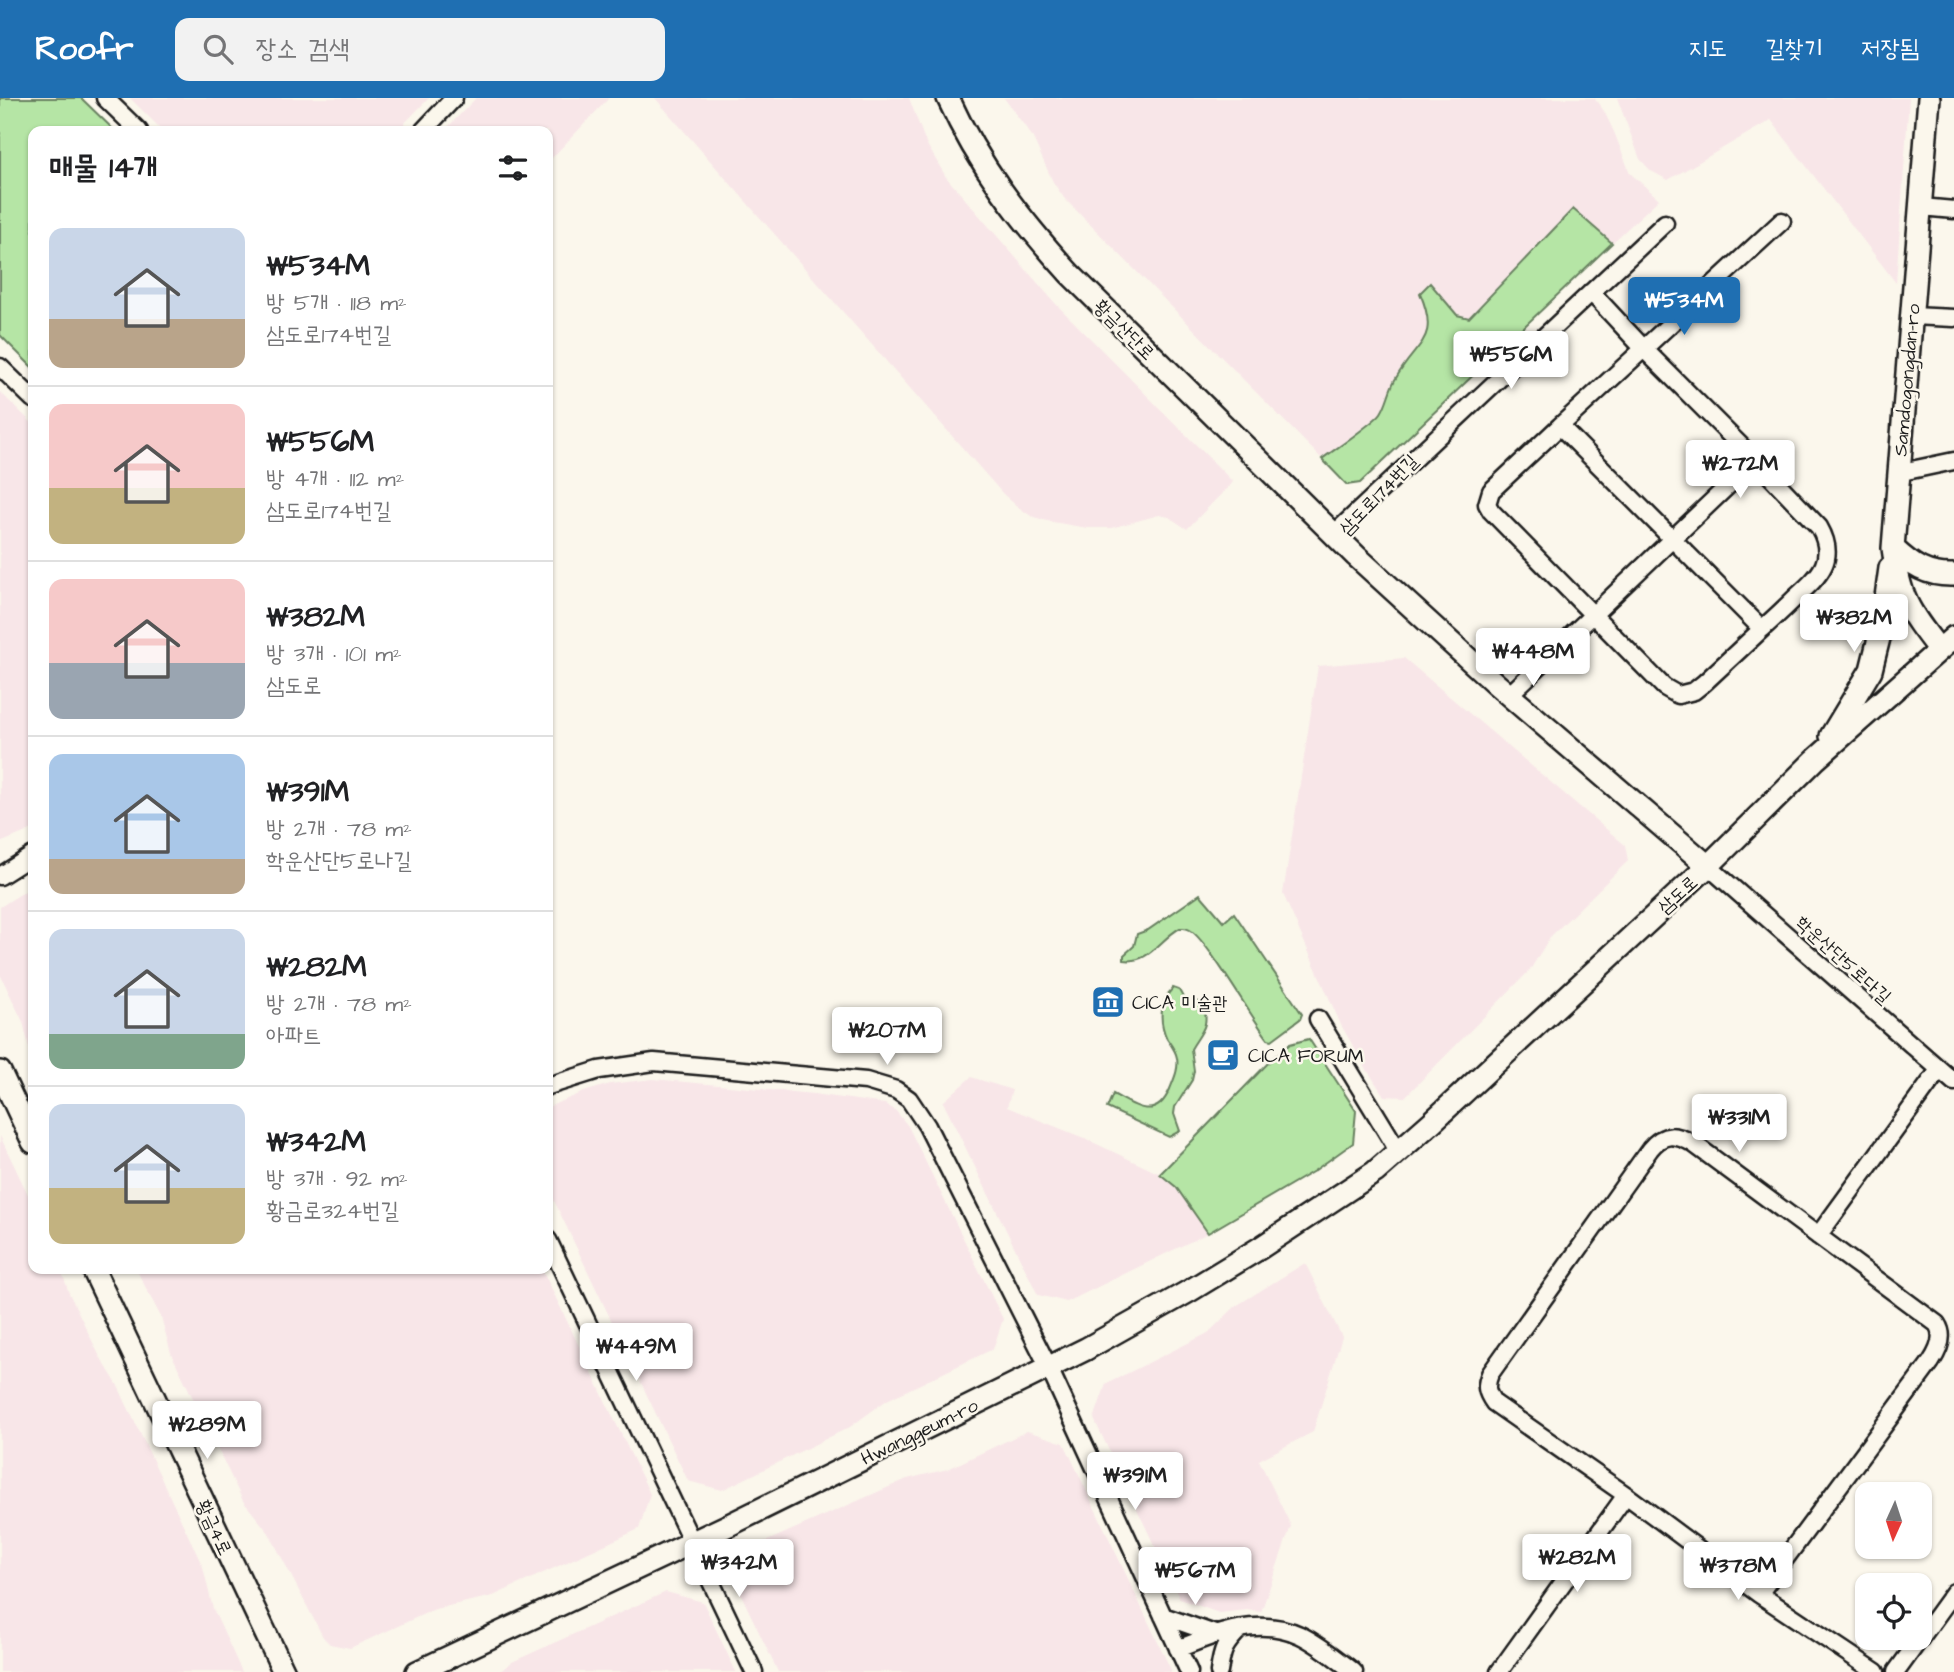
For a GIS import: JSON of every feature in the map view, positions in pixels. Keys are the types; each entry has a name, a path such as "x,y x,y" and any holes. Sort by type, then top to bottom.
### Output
{"street":[{"path":"105,98 134,126"},
{"path":"428,126 454,98"},
{"name":"황금산단로","path":"948,98 990,175 1029,230 1334,534"},
{"name":"Samdogongdan-ro","path":"1929,98 1893,548 1900,590 1911,614 1947,644"},
{"path":"1920,207 1954,210"},
{"path":"1591,292 1644,349 1819,527 1825,537 1826,560 1818,578 1704,683 1686,694 1678,695 1664,687 1491,512 1487,504 1491,491 1560,426 1644,349 1782,221"},
{"name":"삼도로174번길","path":"1665,223 1334,534 1509,695 1708,866"},
{"path":"1912,316 1954,318"},
{"path":"0,367 28,394"},
{"path":"1560,426 1762,629"},
{"path":"1509,695 1755,460"},
{"path":"1897,473 1954,461"},
{"path":"1893,548 1917,569 1927,573 1954,575"},
{"path":"1815,760 1871,670 1882,625 1893,548"},
{"name":"삼도로","path":"1399,1152 1708,866 1815,760 1947,644"},
{"path":"0,876 28,858"},
{"name":"학운산단5로다길","path":"1708,866 1954,1082"},
{"path":"1318,1018 1399,1152"},
{"path":"553,1084 599,1070 654,1062 866,1081 896,1090 909,1098 927,1126 1049,1368 1189,1672"},
{"path":"1818,1236 1939,1070"},
{"path":"0,1072 28,1131"},
{"path":"1759,1594 1931,1362 1940,1344 1941,1329 1684,1138 1667,1136 1658,1140 1650,1149 1490,1374 1486,1385 1488,1395 1494,1403 1626,1495 1759,1594 1877,1672"},
{"name":"Hwanggeum-ro","path":"417,1672 1049,1368 1180,1297 1261,1248 1375,1172 1399,1152"},
{"path":"553,1251 754,1672"},
{"name":"황금4로","path":"95,1274 284,1672"},
{"path":"1499,1672 1626,1495"},
{"path":"1896,1672 1954,1592"},
{"path":"1163,1616 1215,1634"},
{"path":"1178,1649 1215,1634 1261,1626 1277,1628 1299,1634 1354,1672"},
{"path":"1219,1672 1222,1651 1240,1629"}],"shaded area":[{"path":"130,98 429,98 402,126 158,126"},
{"path":"476,98 609,98 553,157 553,126 449,126"},
{"path":"655,98 909,98 926,143 946,177 1055,303 1233,482 1187,529 1169,517 1159,515 1111,528 1087,528 1031,516 1003,494"},
{"path":"1004,98 1594,98 1604,111 1630,173 1659,199 1612,243 1573,210 1469,318 1458,315 1430,284 1420,293 1428,312 1425,338 1395,380 1381,414 1322,459 1064,198 1053,182 1032,136"},
{"path":"1617,98 1909,98 1896,283 1771,120 1668,180 1651,171 1640,159"},
{"path":"0,392 28,419 28,831 0,843"},
{"path":"1404,658 1625,845 1628,861 1550,937 1530,970 1405,1097 1384,1096 1364,1065 1341,1025 1283,894 1318,666"},
{"path":"28,889 28,1043 23,1022 0,974 0,907"},
{"path":"971,1077 1012,1090 1007,1107 1084,1138 1160,1174 1176,1187 1208,1233 1067,1302 1038,1295 943,1102"},
{"path":"653,1079 814,1094 885,1104 895,1110 908,1126 1003,1319 993,1349 887,1400 850,1427 722,1490 688,1481 553,1198 553,1105 610,1084"},
{"path":"0,1136 28,1195 28,1274 63,1274 69,1293 99,1355 117,1384 203,1567 213,1609 242,1672 0,1672"},
{"path":"1305,1263 1342,1337 1313,1432 1259,1460 1291,1526 1261,1612 1247,1610 1219,1613 1180,1599 1094,1419 1106,1384 1208,1333 1236,1306"},
{"path":"139,1274 544,1274 650,1494 639,1529 493,1596 435,1609 350,1648 330,1644 323,1637 269,1533 243,1501 171,1353 161,1317"},
{"path":"1027,1431 1064,1443 1172,1672 778,1672 737,1586 749,1549 907,1479 948,1469"},
{"path":"666,1592 703,1602 736,1672 499,1672 512,1662"}],"green space":[{"path":"0,98 81,98 110,126 28,126 28,363 0,335"},
{"path":"1573,209 1612,243 1360,483 1347,485 1322,459 1381,413 1394,382 1427,331 1426,309 1420,293 1430,283 1457,315 1469,318"},
{"path":"1200,894 1224,922 1234,913 1302,1014 1300,1019 1272,1040 1268,1039 1198,937 1188,929 1180,928 1147,955 1124,960 1124,955 1134,946 1137,934 1148,930"},
{"path":"1173,988 1179,990 1185,1001 1200,1002 1204,1005 1206,1019 1204,1028 1191,1049 1194,1071 1192,1080 1175,1107 1174,1114 1180,1131 1169,1137 1107,1108 1113,1094 1137,1106 1152,1108 1164,1099 1170,1089 1176,1074 1176,1055 1167,1039 1162,1019 1165,999"},
{"path":"1309,1039 1356,1111 1353,1143 1314,1171 1208,1233 1176,1187 1160,1174 1273,1058 1290,1044"}],"place":[{"name":"CICA 미술관","path":"1108,1002"},
{"name":"CICA FORUM","path":"1223,1055"}]}
